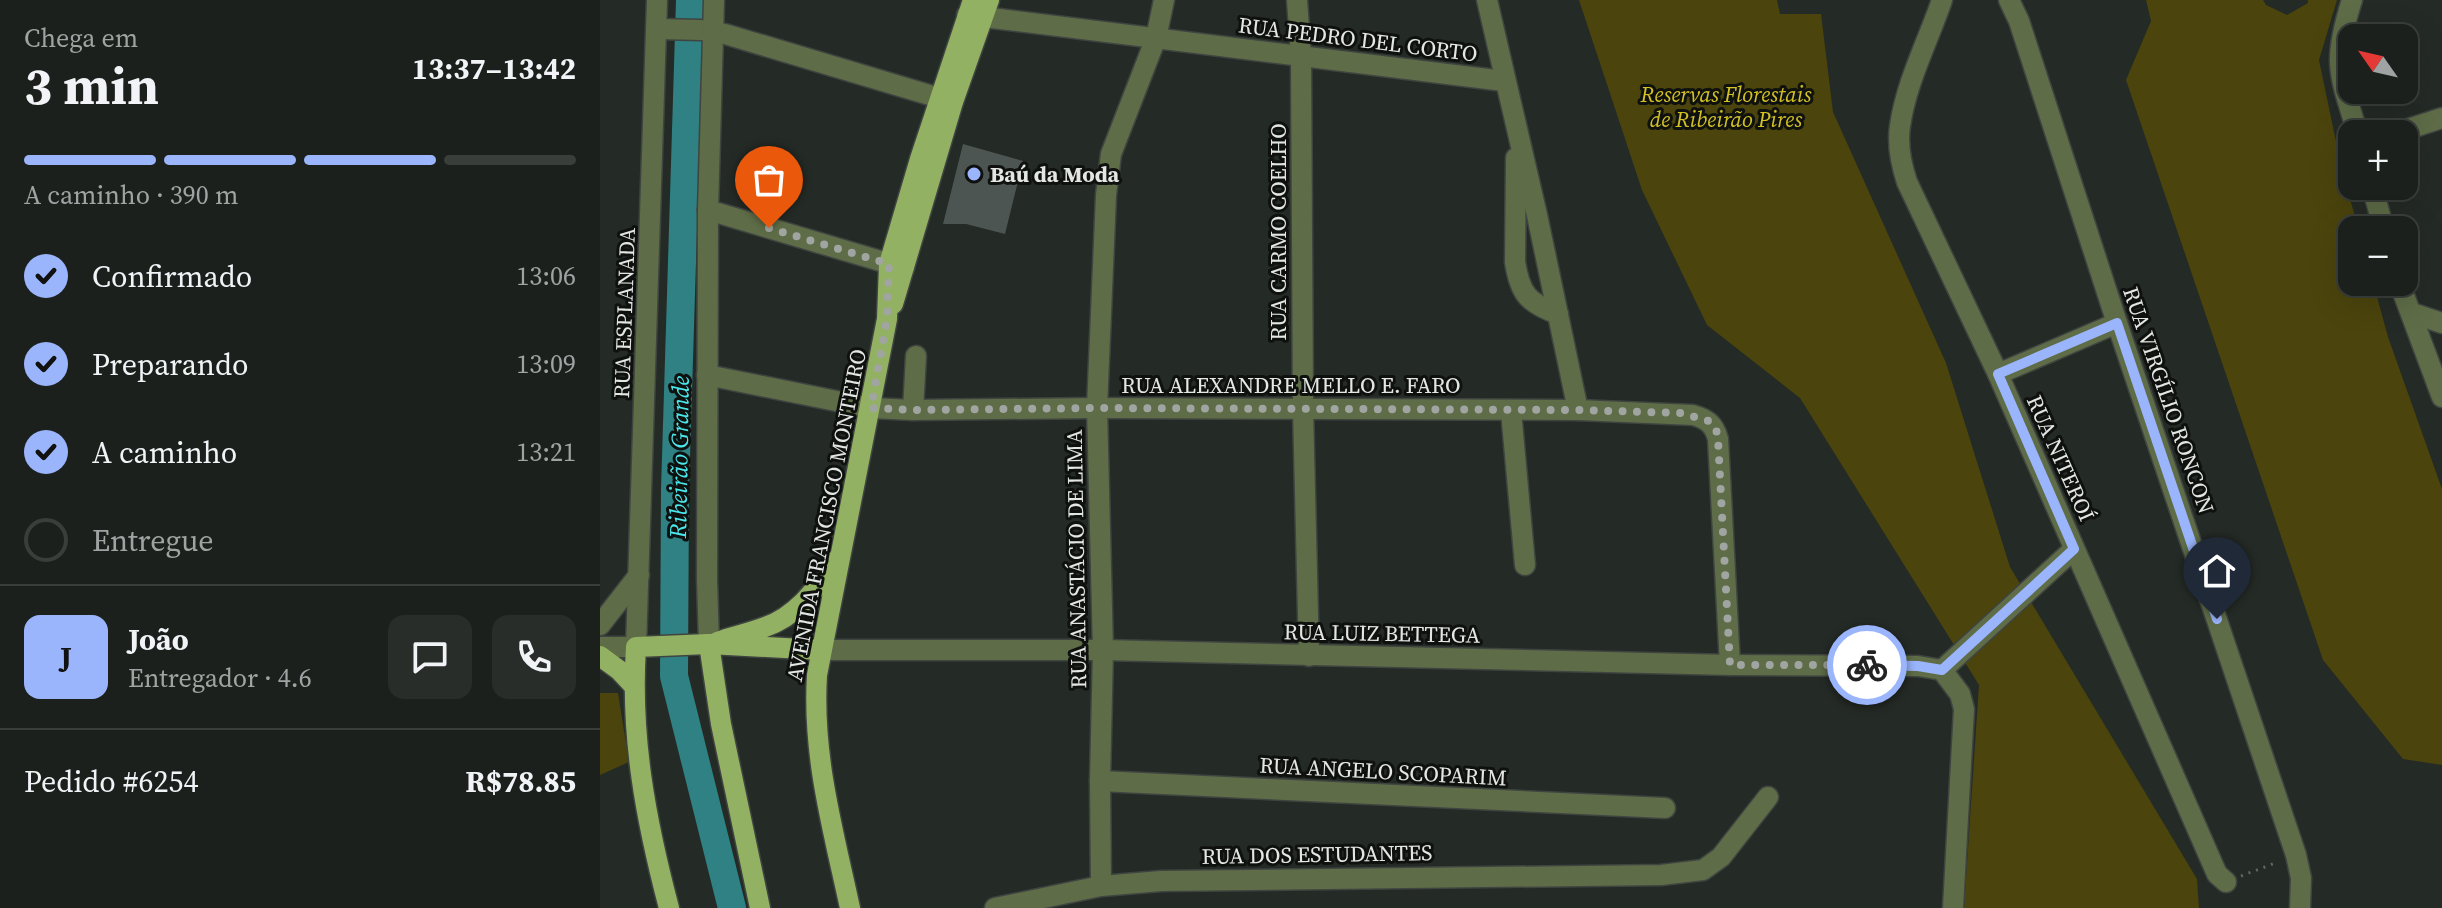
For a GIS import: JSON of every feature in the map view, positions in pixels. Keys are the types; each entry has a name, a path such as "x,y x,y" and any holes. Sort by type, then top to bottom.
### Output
{"main road":[{"name":"AVENIDA FRANCISCO MONTEIRO","path":"850,908 818,753 815,716 821,650 897,266 946,100 978,8"},
{"path":"700,644 785,619 818,586 842,553"},
{"path":"700,644 718,711 760,908"},
{"path":"669,908 642,795 636,739 636,647 700,644 821,650"},
{"path":"600,656 634,686"}],"street":[{"name":"RUA ESPLANADA","path":"636,647 664,29 657,0"},
{"path":"700,644 707,375 707,30 714,0"},
{"name":"RUA ANASTÁCIO DE LIMA","path":"1101,886 1103,650 1097,408 1108,174 1120,127 1156,38 1164,0"},
{"name":"RUA CARMO COELHO","path":"1297,0 1301,56 1303,409 1309,656"},
{"path":"1487,0 1578,410"},
{"name":"RUA NITEROÍ","path":"1942,0 1908,92 1900,127 1899,156 1918,210 1998,374 2217,874 2226,882"},
{"name":"RUA VIRGÍLIO RONCON","path":"2009,0 2019,21 2296,855 2301,878 2300,908"},
{"path":"2352,0 2340,38 2338,59 2339,74 2354,120"},
{"name":"RUA PEDRO DEL CORTO","path":"978,8 1156,38 1504,81"},
{"path":"664,29 707,30 946,100"},
{"path":"2418,126 2442,118"},
{"path":"1517,138 1515,204 1518,277 1530,301 1558,314"},
{"path":"708,210 897,266"},
{"path":"2405,296 2442,397"},
{"path":"2412,313 2442,323"},
{"path":"1998,374 2117,323"},
{"path":"913,410 916,356"},
{"name":"RUA ALEXANDRE MELLO E. FARO","path":"707,375 871,408 913,410 1578,410 1680,413 1709,421 1716,429 1718,439 1730,665"},
{"path":"1511,411 1525,565"},
{"path":"1953,908 1964,709 1960,694 1942,670 2074,549"},
{"path":"600,625 639,575"},
{"path":"600,647 636,647"},
{"name":"RUA LUIZ BETTEGA","path":"821,650 1103,650 1730,665 1918,666 1942,670"},
{"name":"RUA ANGELO SCOPARIM","path":"1100,781 1665,808"},
{"name":"RUA DOS ESTUDANTES","path":"995,908 1046,903 1101,886 1177,881 1661,875 1703,870 1721,857 1768,797"}],"path":[{"path":"2226,882 2296,855"}],"green space":[{"name":"Reservas Florestais de Ribeirão Pires","path":"1579,0 1777,0 1780,14 1821,14 1833,112 1946,363 2010,567 2197,879 2199,908 1964,908 1979,685 1800,398 1707,325 1642,190"},
{"path":"2146,0 2263,0 2266,5 2287,15 2308,3 2308,0 2337,0 2319,60 2338,151 2338,200 2350,200 2355,216 2338,216 2338,296 2377,296 2388,337 2442,489 2442,765 2403,759 2323,660 2126,80 2151,21"},
{"path":"600,693 618,693 629,762 600,775"}],"building":[{"path":"963,144 1023,161 1005,234 966,224 943,224"}],"waterway":[{"name":"Ribeirão Grande","path":"690,0 675,490 674,676 732,908"}],"way so far":[{"path":"769,228 889,264 887,319 871,408 1578,410 1680,413 1702,417 1716,429 1718,439 1730,665 1867,665"}],"place":[{"name":"Baú da Moda","path":"974,174"}],"route":[{"path":"1867,665 1942,670 2074,549 1998,374 2117,323 2217,619"}]}
